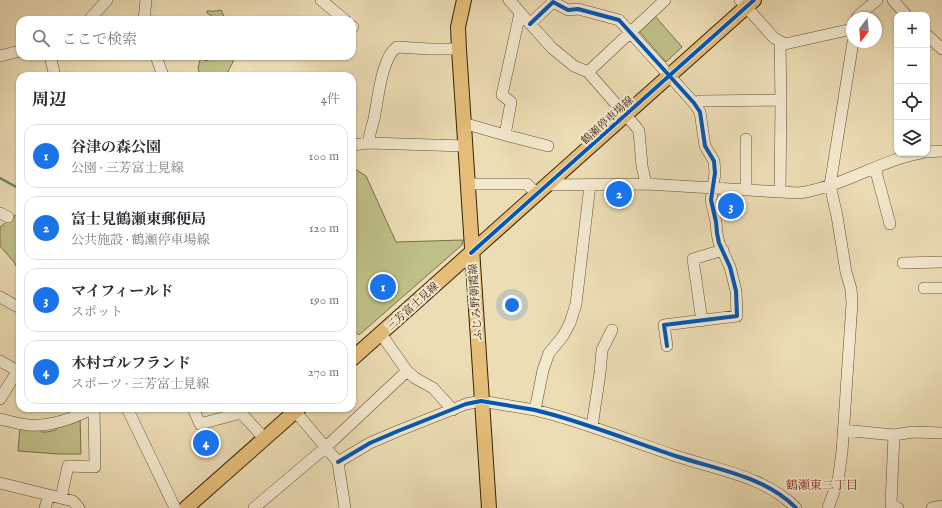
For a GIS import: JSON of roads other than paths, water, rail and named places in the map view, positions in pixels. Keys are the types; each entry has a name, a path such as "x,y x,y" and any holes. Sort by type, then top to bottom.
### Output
{"main road":[{"name":"ふじみ野朝霞線","path":"464,0 458,28 459,49 471,253 489,508"},
{"name":"鶴瀬停車場線","path":"471,253 669,76 747,2"},
{"name":"三芳富士見線","path":"356,356 471,253"},
{"path":"186,508 295,412"}],"street":[{"path":"93,16 107,0"},
{"path":"322,0 341,16"},
{"path":"509,0 552,48 574,66 588,72 639,131 642,166 646,184"},
{"path":"588,72 665,0"},
{"path":"863,12 877,0"},
{"path":"893,0 903,12"},
{"path":"145,16 148,2"},
{"path":"530,24 553,2 568,10 578,9 619,20 694,103 700,112 705,146 714,161 715,173 711,200 717,234 730,267 736,291 737,316 664,325 667,346"},
{"path":"747,2 774,38 785,44 846,31"},
{"path":"505,135 511,102 502,95 520,13"},
{"path":"930,38 942,49"},
{"path":"780,42 780,192"},
{"path":"369,143 369,133 374,120 378,93 386,63 392,50 397,47 459,49"},
{"path":"831,507 838,481 842,452 852,303 838,216 830,185 852,48"},
{"path":"0,56 16,52"},
{"path":"51,60 54,72"},
{"path":"157,60 162,72"},
{"path":"694,103 700,101 781,100"},
{"path":"463,123 548,146"},
{"path":"746,139 746,190"},
{"path":"356,145 369,143 465,146"},
{"path":"930,152 942,151"},
{"path":"548,185 646,184 780,192 810,192 908,156"},
{"path":"875,168 890,224"},
{"path":"467,184 527,184 537,194"},
{"path":"535,410 548,353 563,336 570,323 576,304 590,185"},
{"path":"702,321 693,259 723,250"},
{"path":"903,263 942,262"},
{"path":"924,288 942,288"},
{"path":"0,297 16,306"},
{"path":"592,426 602,350 612,330"},
{"path":"381,334 407,371 415,378 433,388 453,410"},
{"path":"0,361 16,368"},
{"path":"254,508 326,447 407,371"},
{"path":"0,399 4,384 16,372"},
{"path":"338,462 370,443 391,434 466,404 481,401 535,410 592,426 679,457 748,479 770,488 787,498 796,508"},
{"path":"0,419 28,425 42,425 86,412"},
{"path":"61,498 68,466 95,467 94,412"},
{"path":"129,412 175,508"},
{"path":"195,412 200,424 235,412"},
{"path":"243,412 264,438"},
{"path":"299,412 338,462 345,508"},
{"path":"843,430 894,435 913,432 942,433"},
{"path":"894,435 891,505 898,508"},
{"path":"0,483 73,501 79,508"},
{"path":"45,508 49,495"},
{"path":"932,508 942,506"}],"waterway":[{"path":"0,178 16,187"}],"place":[{"name":"富士見鶴瀬東郵便局","path":"619,194"},
{"name":"マイフィールド","path":"731,206"},
{"name":"谷津の森公園","path":"383,287"},
{"name":"木村ゴルフランド","path":"206,443"}],"district":[{"name":"鶴瀬東二丁目","path":"822,485"}]}
